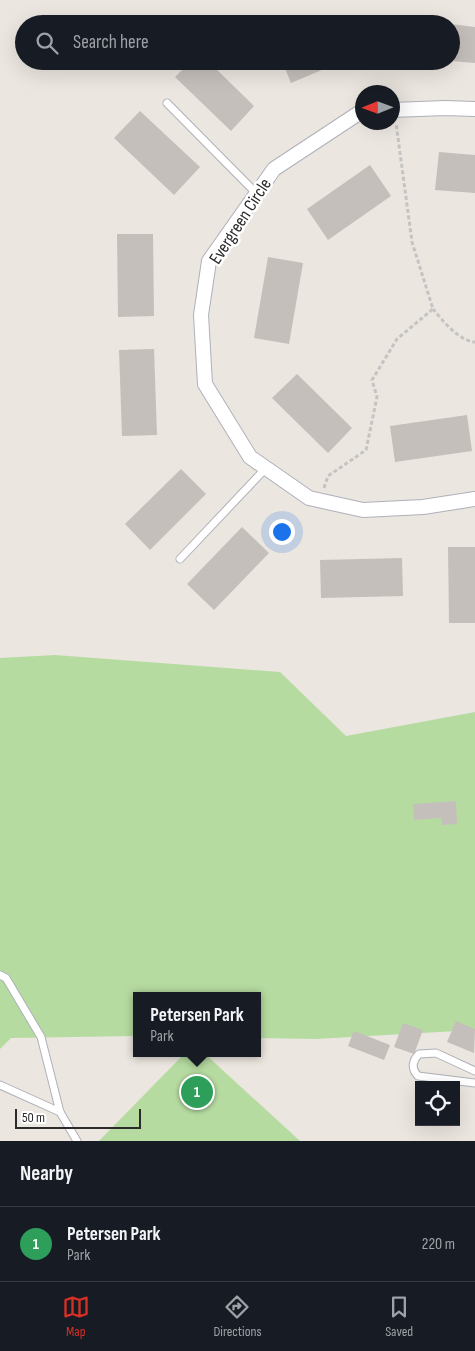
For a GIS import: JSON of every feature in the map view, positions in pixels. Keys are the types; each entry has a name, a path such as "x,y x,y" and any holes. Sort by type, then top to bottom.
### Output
{"street":[{"path":"400,110 445,108 475,110"},
{"name":"Evergreen Circle","path":"355,117 274,169 209,261 202,315 205,384 250,457 309,498 363,510 422,507 475,499"}],"lane":[{"path":"167,103 257,194"},
{"path":"180,559 266,468"},
{"path":"0,975 6,978 41,1038 60,1112 77,1141"},
{"path":"475,1071 436,1053 419,1054 413,1064 414,1072 418,1076 475,1083"},
{"path":"0,1085 60,1112"}],"path":[{"path":"396,130 412,242 433,309 447,325 470,342 475,342"},
{"path":"321,501 328,476 366,450 377,397 372,380 397,339 433,309"}],"green space":[{"path":"55,655 280,672 346,736 475,712 475,1030 316,1039 261,1038 261,992 133,992 133,1036 11,1038 0,1049 0,658"},
{"path":"181,1057 208,1057 300,1141 99,1141"}],"building":[{"path":"460,25 475,27 475,63 460,62"},
{"path":"182,70 217,70 254,106 231,131 175,77"},
{"path":"286,70 322,70 291,83"},
{"path":"140,111 200,167 174,195 114,138"},
{"path":"439,152 475,155 475,193 435,190"},
{"path":"370,165 391,196 328,240 307,209"},
{"path":"117,234 153,234 154,316 118,317"},
{"path":"268,257 303,263 289,344 254,338"},
{"path":"154,349 157,435 122,436 119,350"},
{"path":"297,374 352,428 328,453 272,398"},
{"path":"467,415 472,451 395,462 390,426"},
{"path":"181,469 206,494 150,550 125,524"},
{"path":"242,527 269,553 214,610 187,584"},
{"path":"448,547 475,547 475,623 449,623"},
{"path":"402,558 403,596 321,598 320,560"},
{"path":"456,801 457,824 442,825 441,818 414,820 413,804"},
{"path":"456,1021 475,1029 474,1053 447,1042"},
{"path":"403,1023 423,1030 414,1054 394,1047"},
{"path":"354,1031 390,1045 384,1060 348,1046"}],"place":[{"name":"Petersen Park","path":"197,1092"}]}
